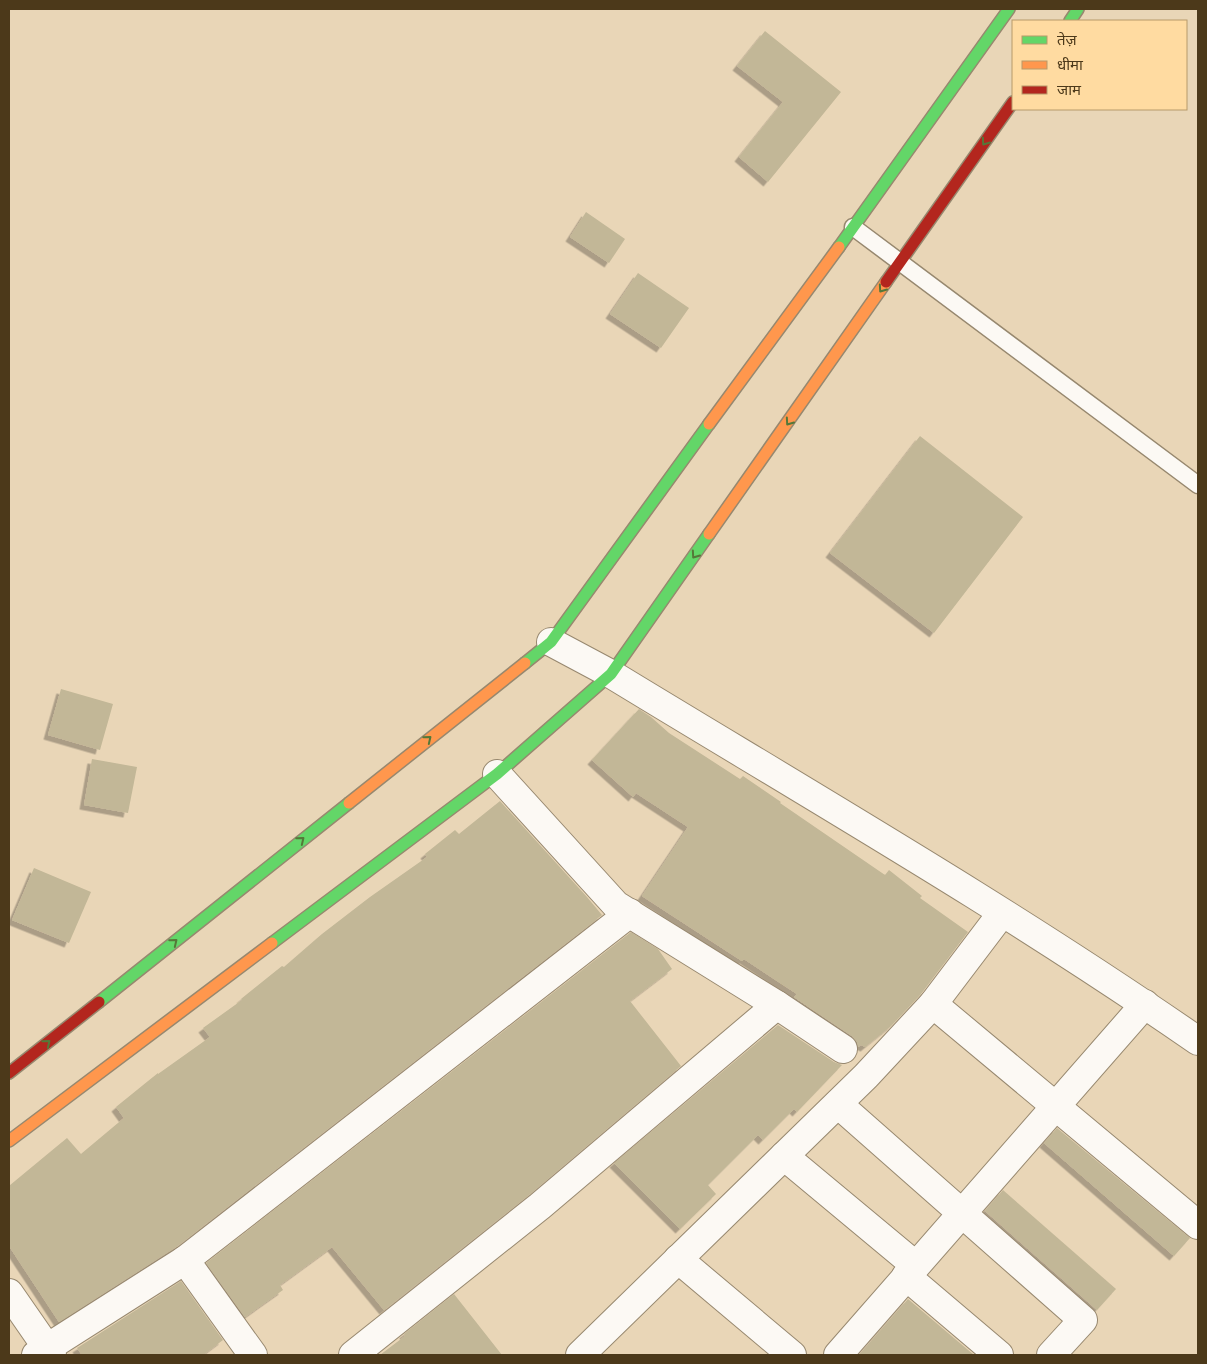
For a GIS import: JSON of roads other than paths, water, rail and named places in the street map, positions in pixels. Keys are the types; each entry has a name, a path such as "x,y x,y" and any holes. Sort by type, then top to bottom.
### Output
{"street":[{"path":"9,1073 551,642 1010,9"},
{"path":"1071,20 1078,9"},
{"path":"9,1141 497,774 611,674 1012,103"},
{"path":"551,642 611,674 1002,913 1145,1004 1198,1041"},
{"path":"497,774 616,905 777,1005 843,1049"},
{"path":"9,1293 45,1353 185,1260 630,912"},
{"path":"594,1351 678,1259 866,1076 933,1004 1002,913"},
{"path":"933,1004 1198,1225"},
{"path":"838,1355 1145,1004"},
{"path":"353,1355 540,1206 777,1005"},
{"path":"838,1104 1083,1320 1051,1355"},
{"path":"784,1156 911,1271 999,1355"},
{"path":"678,1259 792,1355"},
{"path":"185,1260 253,1355"}],"lane":[{"path":"853,227 900,264 1198,484"}]}
